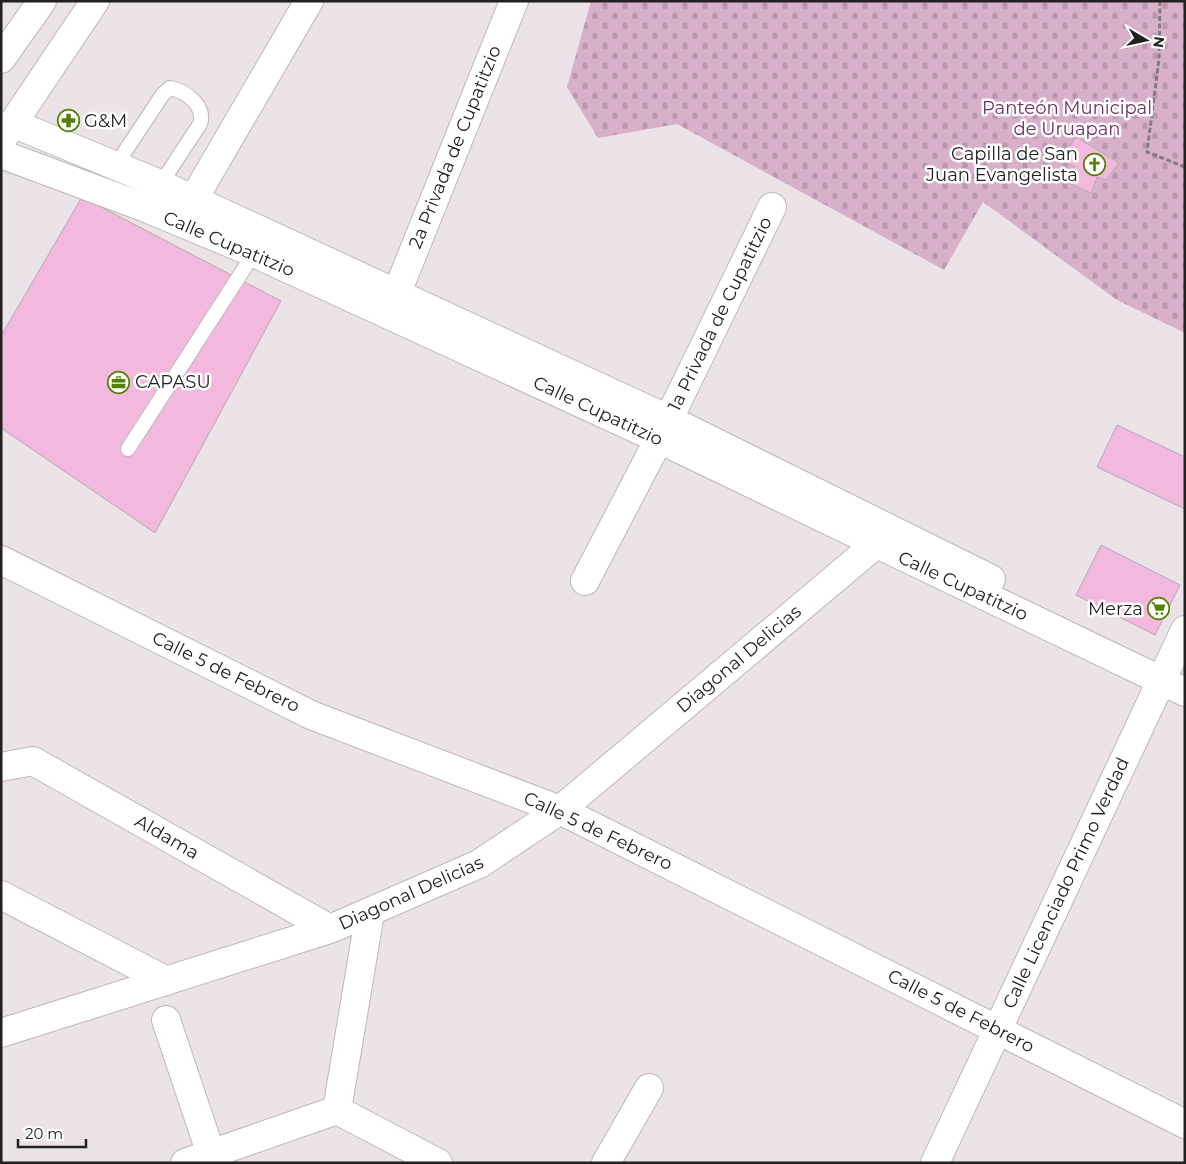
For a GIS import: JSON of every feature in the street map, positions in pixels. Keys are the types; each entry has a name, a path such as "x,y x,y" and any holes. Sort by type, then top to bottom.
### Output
{"street":[{"path":"1,59 42,1"},
{"path":"5,128 95,1"},
{"path":"193,200 310,1"},
{"name":"2a Privada de Cupatitzio","path":"392,304 514,1"},
{"name":"Calle Cupatitzio","path":"5,128 116,166 160,184 193,200 260,243"},
{"name":"Calle Cupatitzio","path":"1,154 146,208 260,243 664,429 1171,679"},
{"name":"1a Privada de Cupatitzio","path":"585,581 664,429 772,207"},
{"name":"Diagonal Delicias","path":"1,1033 330,929 479,864 560,810 884,537"},
{"name":"Calle 5 de Febrero","path":"1,560 311,715 560,810 1185,1124"},
{"name":"Calle Licenciado Primo Verdad","path":"935,1163 998,1030 1171,679 1185,630"},
{"name":"Aldama","path":"1,767 33,761 330,929"},
{"path":"1,895 167,981"},
{"path":"337,1110 370,913"},
{"path":"166,1020 214,1159"},
{"path":"606,1163 649,1088"},
{"path":"185,1163 214,1159 337,1110 438,1163"}],"lane":[{"path":"116,166 162,94 170,88 179,90 199,106 202,116 200,124 146,208"},
{"path":"128,449 260,243"}],"path":[{"path":"1160,1 1159,59 1146,152 1185,167"}],"green space":[{"name":"Panteón Municipal de Uruapan","path":"591,1 1185,1 1185,333 1117,300 983,202 944,270 677,124 598,138 567,87"}],"building":[{"name":"Capilla de San Juan Evangelista","path":"1076,137 1119,163 1106,180 1097,177 1091,193 1067,182 1075,166 1060,161"},
{"name":"CAPASU","path":"82,197 281,301 155,533 1,428 1,336"},
{"path":"1117,425 1185,457 1185,509 1097,467"},
{"path":"1101,545 1180,585 1155,635 1076,595"}],"place":[{"name":"G&M","path":"68,121"},
{"name":"Capilla de San Juan Evangelista","path":"1094,164"},
{"name":"CAPASU","path":"119,382"},
{"name":"Merza","path":"1159,609"}]}
